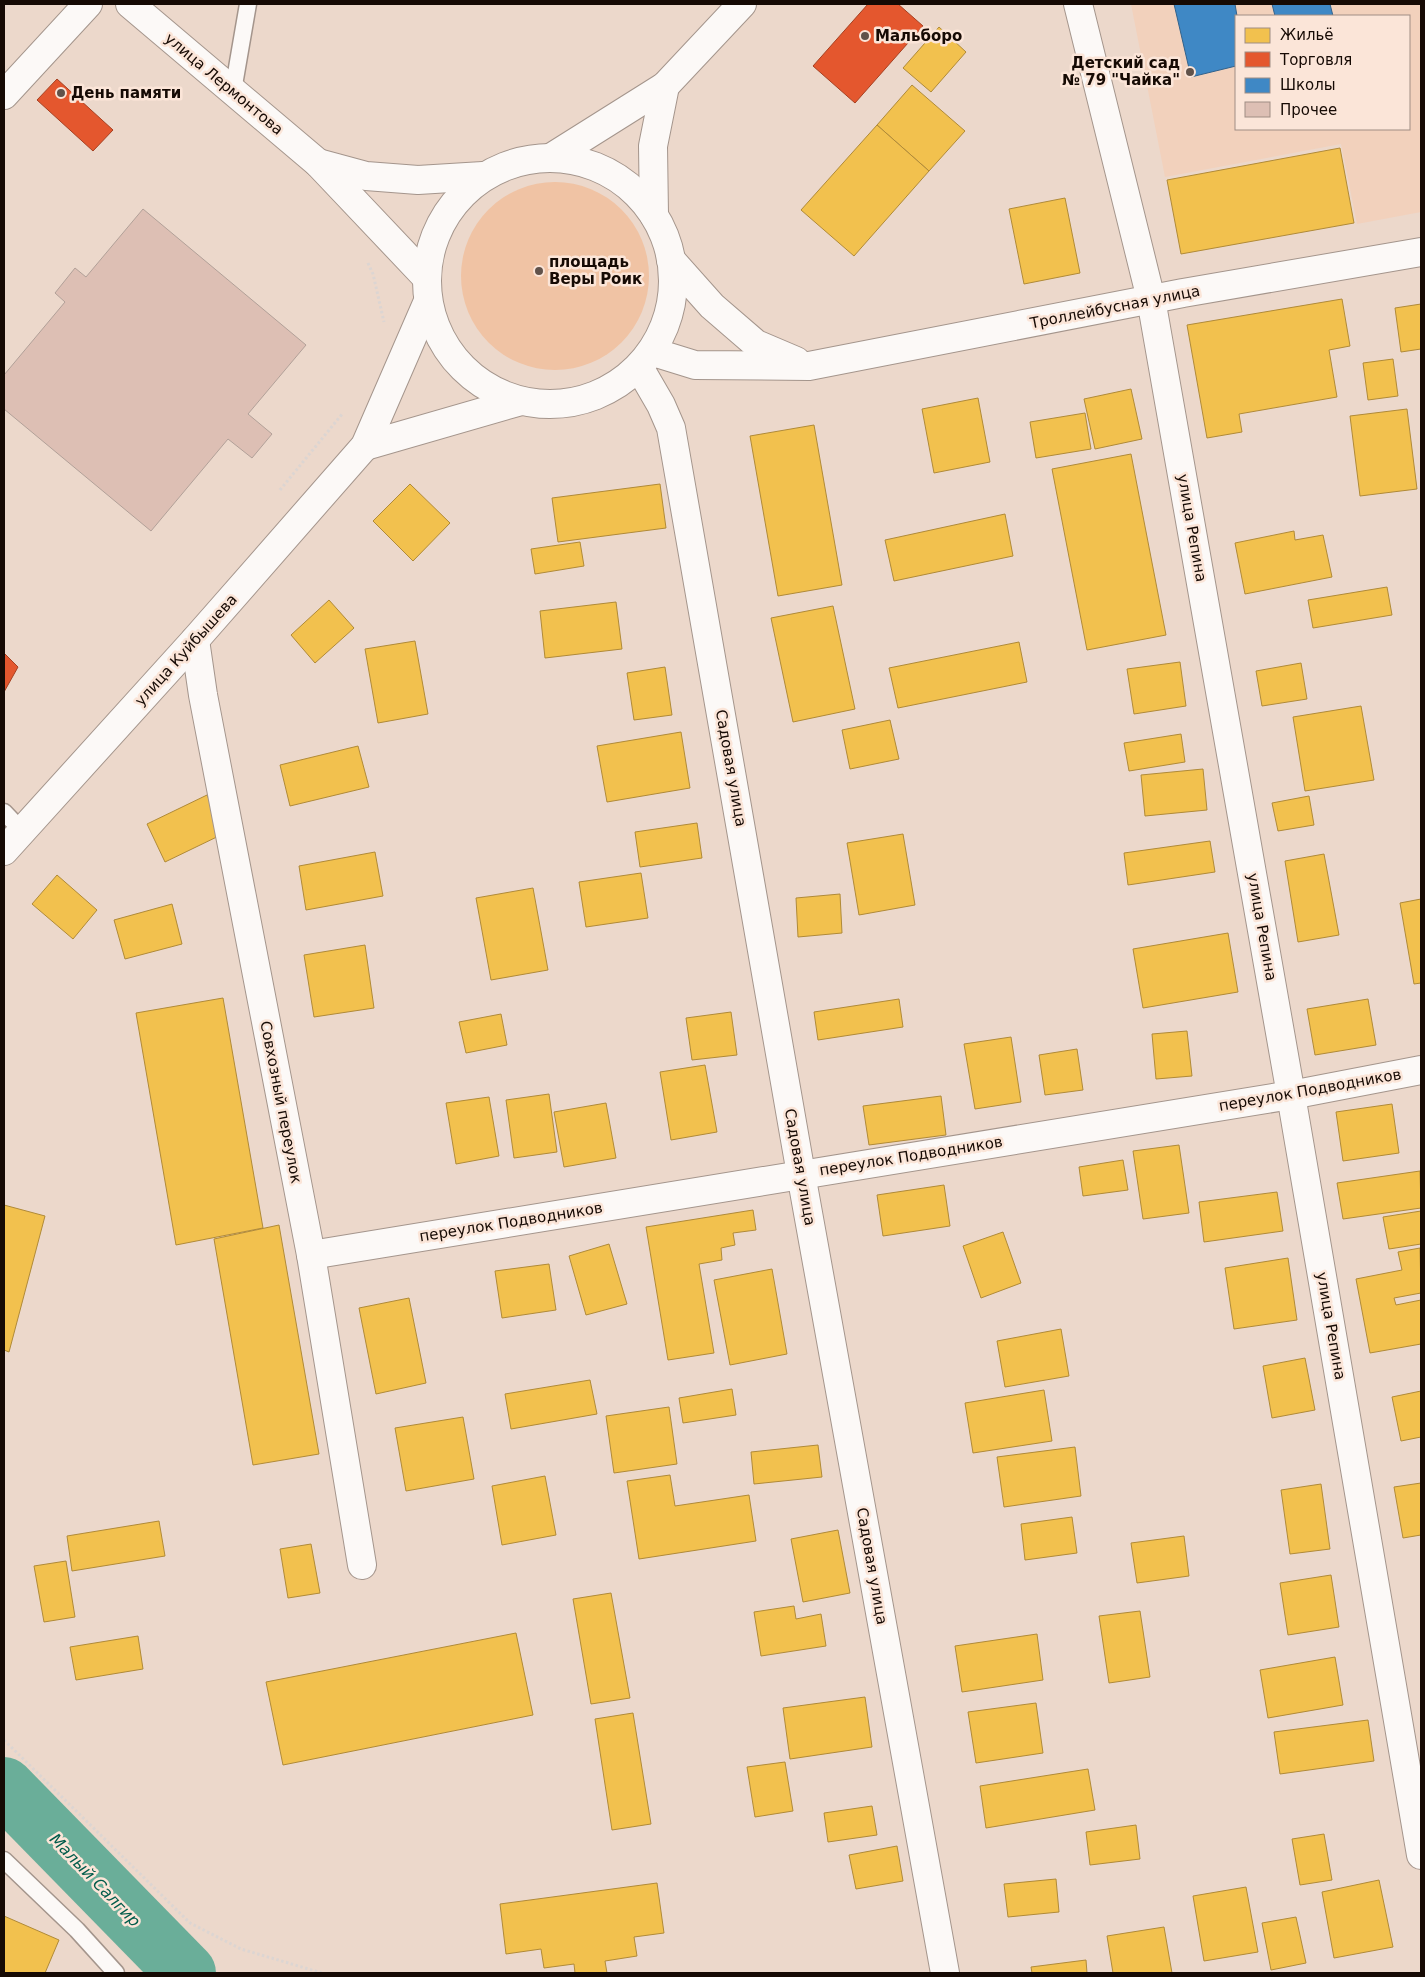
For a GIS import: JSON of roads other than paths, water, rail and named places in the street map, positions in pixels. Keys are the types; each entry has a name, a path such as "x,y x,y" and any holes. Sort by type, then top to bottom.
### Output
{"main road":[{"path":"4,95 88,4"},
{"name":"улица Лермонтова","path":"130,4 318,163 427,289"},
{"path":"552,157 665,86 742,4"},
{"name":"улица Репина","path":"1078,4 1151,299 1292,1094 1421,1855"},
{"path":"654,215 653,146 665,86"},
{"path":"552,157 577,160 600,168 621,180 639,196 654,215 665,237 671,260 673,284 670,308 663,331 646,359 616,385 594,396 570,402 545,404 521,400 498,393 484,385 459,365 445,346 434,324 427,289 429,253 437,230 448,209 464,191 483,176 505,165 528,159 552,157"},
{"path":"318,163 366,176 418,180 483,176"},
{"name":"Троллейбусная улица","path":"646,359 695,365 809,366 1151,299 1421,252"},
{"path":"671,260 712,306 756,344 809,366"},
{"path":"366,446 427,289"},
{"name":"Садовая улица","path":"646,359 671,428 945,1973"},
{"path":"366,446 521,400"},
{"name":"улица Куйбышева","path":"4,851 13,822 195,640 366,446"},
{"name":"Совхозный переулок","path":"195,640 203,695 311,1255 362,1565"},
{"name":"переулок Подводников","path":"311,1255 1292,1094 1421,1070"}],"lane":[{"path":"233,91 248,4"},
{"path":"4,1860 77,1930 108,1970"}],"waterway":[{"name":"Малый Салгир","path":"4,1787 186,1973"}],"place":[{"name":"Мальборо","path":"865,36"},
{"name":"Детский сад № 79 \"Чайка\"","path":"1190,72"},
{"name":"День памяти","path":"61,93"},
{"name":"площадь Веры Роик","path":"539,271"}]}
